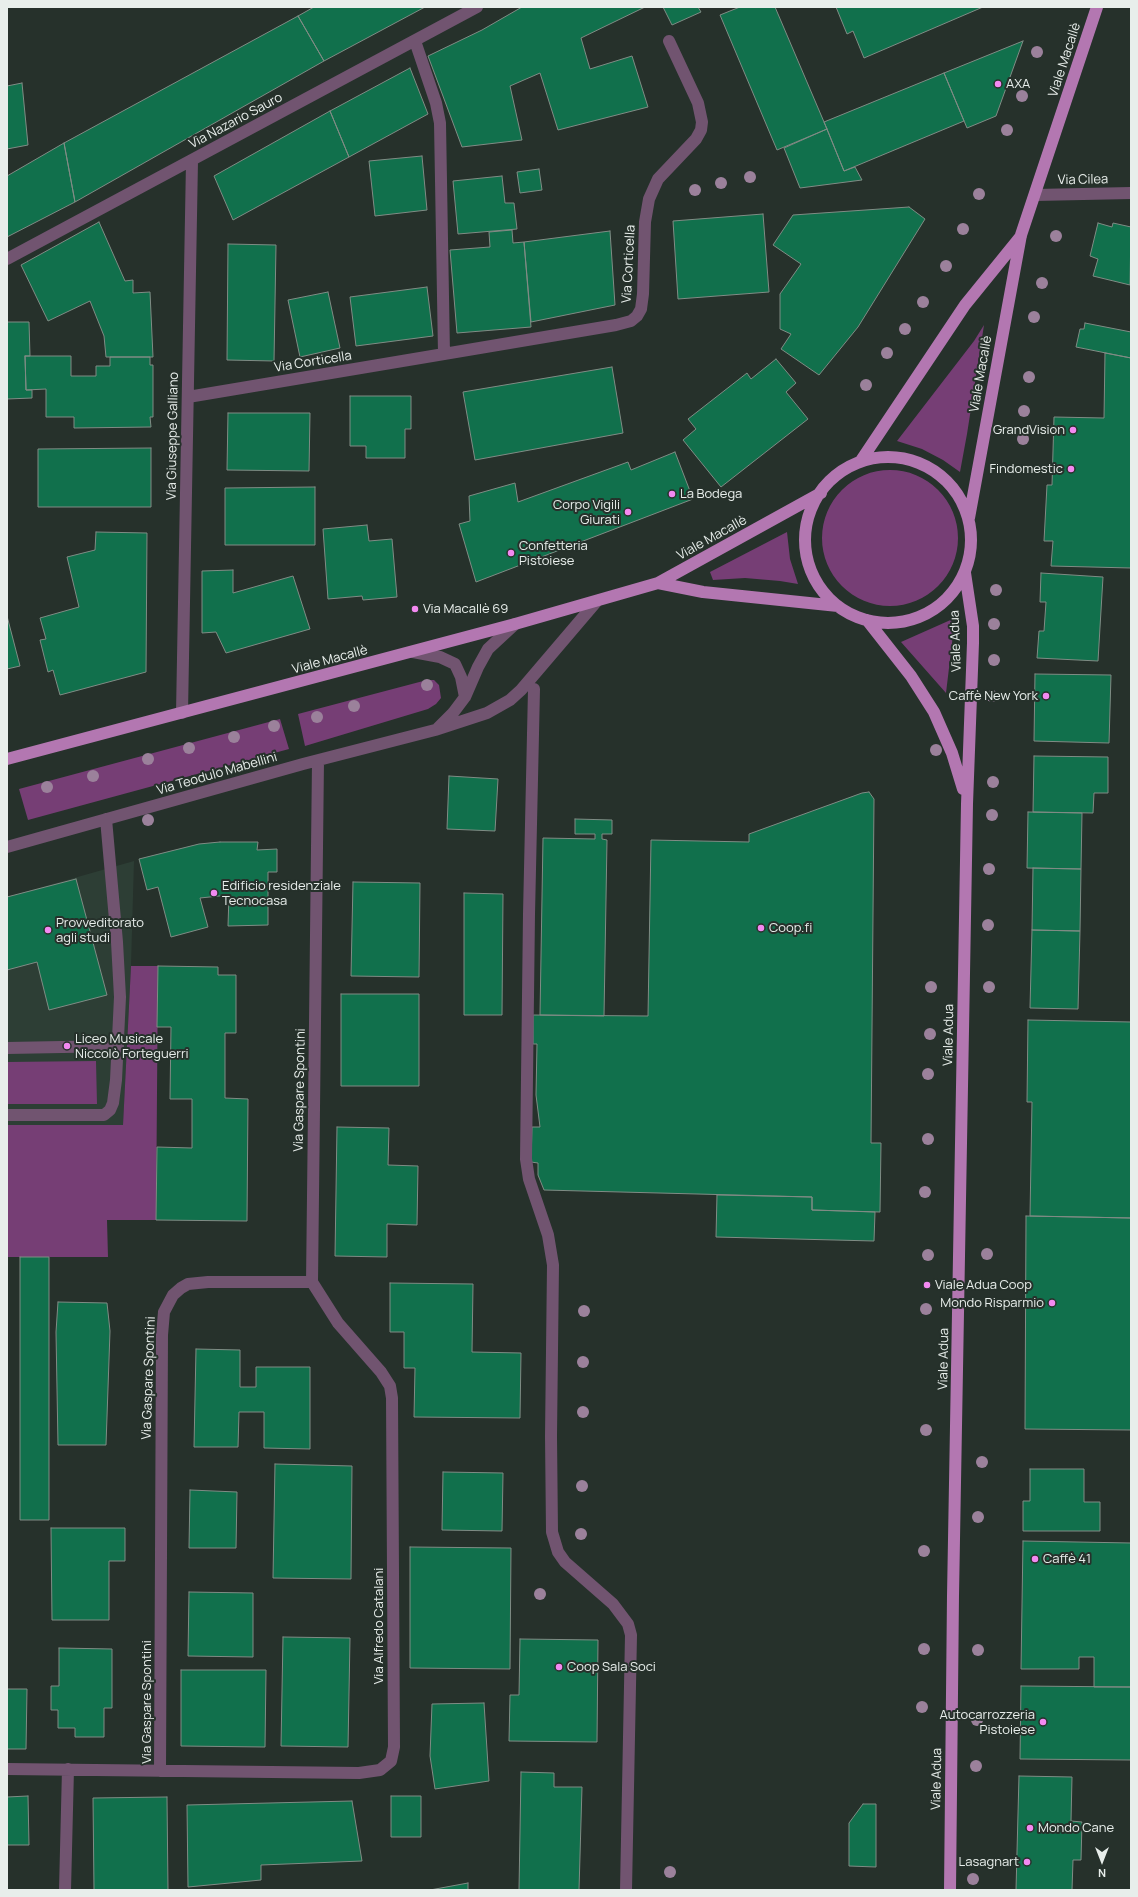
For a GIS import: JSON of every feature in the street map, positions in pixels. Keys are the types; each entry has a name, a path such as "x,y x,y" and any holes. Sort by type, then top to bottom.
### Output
{"main road":[{"name":"Viale Macallè","path":"969,518 1021,235 1097,7"},
{"name":"Viale Macallè","path":"860,462 965,304 1021,235"},
{"path":"889,458 903,459 923,465 936,472 952,487 964,504 969,518 971,546 965,573 951,595 925,615 906,621 893,623 867,620 849,613 838,606 819,586 810,568 806,553 805,537 807,521 812,506 821,493 838,474 860,462 889,458"},
{"name":"Viale Macallè","path":"7,759 413,652 596,602 658,583 821,493"},
{"name":"Viale Adua","path":"950,1890 953,1595 967,804 973,643 965,573"},
{"name":"Viale Macallè","path":"658,583 703,592 838,606"},
{"name":"Viale Adua","path":"867,620 911,676 934,712 952,753 967,804"}],"street":[{"name":"Via Nazario Sauro","path":"7,259 478,7"},
{"path":"415,41 436,103 440,123 444,354"},
{"name":"Via Corticella","path":"188,397 616,325 631,321 637,316 642,301 646,213 652,190 658,179 696,139 701,130 702,122 698,103 669,41"},
{"name":"Via Giuseppe Galliano","path":"182,713 192,161"},
{"name":"Via Cilea","path":"1035,195 1131,194"},
{"name":"Via Teodulo Mabellini","path":"7,847 435,730 487,713 510,700 521,690 596,602"},
{"name":"Via Teodulo Mabellini","path":"435,730 453,713 465,697 478,667 488,649 516,624"},
{"path":"413,652 434,656 454,664 461,678 465,697"},
{"path":"534,689 526,1158 529,1179 548,1235 553,1265 551,1436 552,1532 558,1552 566,1562 617,1608 628,1624 631,1635 626,1890"},
{"name":"Via Gaspare Spontini","path":"7,1769 160,1771 162,1343 164,1312 173,1295 188,1284 208,1282 312,1282 318,761"},
{"path":"7,1115 104,1115 110,1110 113,1103 118,1046 120,997 117,942 106,819"},
{"path":"7,1048 118,1046"},
{"name":"Via Alfredo Catalani","path":"160,1771 359,1773 380,1770 391,1761 394,1747 392,1398 390,1386 381,1372 338,1323 312,1282"},
{"path":"65,1890 68,1769"}],"shaded area":[{"path":"984,325 960,472 943,460 922,449 897,441 974,341"},
{"path":"883,470 897,470 916,475 938,490 953,512 957,525 957,551 953,564 938,586 916,601 897,606 883,606 864,601 842,586 827,564 822,545 822,531 827,512 842,490 864,475"},
{"path":"787,532 790,559 798,584 745,578 713,580 710,572"},
{"path":"955,618 946,693 901,642"},
{"path":"427,680 434,680 439,685 441,698 436,704 428,709 305,746 298,714"},
{"path":"280,719 289,749 28,820 19,789"},
{"name":"Liceo Musicale Niccolò Forteguerri","path":"134,861 131,966 123,1126 7,1125 7,897"},
{"path":"131,966 158,966 156,1220 107,1220 108,1257 7,1257 7,1125 123,1125"},
{"path":"96,1061 97,1104 7,1104 7,1062"}],"building":[{"path":"314,7 425,7 324,61 298,16"},
{"path":"522,7 645,7 581,38 590,69 632,56 648,107 558,130 540,73 510,86 522,140 462,147 428,56 482,30"},
{"path":"663,7 698,7 701,12 672,25"},
{"path":"740,7 775,7 827,129 777,150 720,15"},
{"path":"836,7 983,7 864,58 853,31 847,34"},
{"path":"298,16 324,61 75,202 64,143"},
{"path":"1023,41 996,116 967,128 944,73"},
{"path":"410,68 428,114 349,157 330,111"},
{"path":"944,73 964,121 844,171 824,122"},
{"path":"22,83 28,145 7,149 7,86"},
{"path":"330,111 349,157 233,220 214,176"},
{"path":"827,129 844,171 855,167 862,180 800,188 784,148"},
{"path":"64,143 75,202 7,237 7,176"},
{"path":"422,156 427,210 375,216 369,161"},
{"path":"539,169 542,190 520,193 517,172"},
{"path":"502,176 505,203 514,203 517,229 458,234 453,181"},
{"path":"909,207 925,219 858,327 819,375 781,349 791,334 780,329 780,294 801,264 773,245 793,215"},
{"path":"763,214 769,292 678,299 673,221"},
{"path":"99,222 125,281 133,280 133,293 150,292 153,357 106,357 104,336 90,301 48,321 21,265"},
{"path":"1098,223 1112,227 1113,223 1131,227 1130,285 1093,276 1098,259 1090,256"},
{"path":"512,230 513,243 524,242 531,327 457,333 450,250 490,247 489,232"},
{"path":"610,231 615,305 531,322 524,242"},
{"path":"228,244 276,245 274,361 227,360"},
{"path":"427,287 433,336 356,346 350,297"},
{"path":"328,292 340,348 300,357 288,300"},
{"path":"7,322 29,322 30,356 25,356 26,390 32,390 32,398 7,399"},
{"path":"1085,323 1131,332 1131,358 1076,347 1080,329 1084,329"},
{"path":"1105,353 1131,358 1131,568 1051,566 1053,541 1044,541 1047,485 1052,485 1054,417 1104,418"},
{"path":"25,356 71,356 71,376 96,376 96,366 110,366 110,357 150,357 150,365 153,365 153,417 150,417 151,427 74,428 74,417 46,417 46,389 26,390"},
{"path":"776,359 796,383 786,392 808,419 721,487 683,440 696,429 688,419 747,373 751,379"},
{"path":"612,367 623,433 475,460 463,392"},
{"path":"350,396 411,396 411,429 405,429 405,458 366,458 366,446 350,446"},
{"path":"228,413 310,413 309,471 227,470"},
{"path":"151,448 151,507 38,507 38,449"},
{"path":"675,452 693,499 476,582 459,524 470,521 469,496 515,483 518,502 628,462 631,470"},
{"path":"315,487 315,545 225,545 225,488"},
{"path":"367,525 369,541 392,539 397,597 363,600 362,596 328,599 323,529"},
{"path":"96,532 147,533 146,672 60,695 53,670 48,672 40,640 46,639 40,618 79,607 67,557 95,550"},
{"path":"233,570 233,593 293,576 310,629 226,653 216,632 202,633 202,571"},
{"path":"1041,573 1103,577 1098,661 1037,658 1039,631 1044,631 1046,602 1040,602"},
{"path":"7,616 20,666 7,669"},
{"path":"1035,674 1111,675 1109,743 1034,741"},
{"path":"1034,756 1108,757 1108,793 1094,793 1093,813 1033,812"},
{"path":"449,776 498,779 495,831 447,829"},
{"name":"Coop.fi","path":"869,792 874,799 871,1143 881,1143 880,1212 812,1210 812,1197 544,1190 538,1175 538,1163 531,1162 532,1127 540,1127 536,1095 537,1044 533,1044 533,1015 648,1016 651,840 749,842 749,834 862,793"},
{"path":"1028,812 1082,813 1081,869 1027,868"},
{"path":"575,819 612,820 612,834 602,834 602,839 607,840 604,1016 540,1015 543,838 595,839 595,834 575,834"},
{"name":"Edificio residenziale Tecnocasa","path":"220,842 258,842 257,850 277,849 277,872 268,872 268,925 228,926 229,895 200,898 208,927 171,937 158,887 147,890 139,859 199,844"},
{"path":"1033,868 1081,869 1080,931 1032,930"},
{"name":"Provveditorato agli studi","path":"76,879 107,995 49,1010 37,962 7,970 7,897"},
{"path":"353,882 420,883 419,977 351,976"},
{"path":"464,893 503,894 502,1015 464,1015"},
{"path":"1032,930 1080,931 1078,1009 1030,1008"},
{"path":"158,966 218,967 218,975 236,975 236,1033 225,1033 225,1098 248,1099 247,1221 156,1220 157,1147 192,1148 192,1099 170,1099 171,1027 157,1027"},
{"path":"341,994 419,994 419,1086 341,1086"},
{"path":"1028,1020 1131,1022 1131,1218 1030,1216 1032,1102 1027,1102"},
{"path":"337,1127 389,1128 388,1165 418,1166 417,1225 387,1224 387,1257 335,1256"},
{"path":"717,1195 812,1197 812,1210 875,1212 874,1241 716,1237"},
{"path":"1026,1216 1131,1218 1131,1430 1025,1429"},
{"path":"20,1257 49,1257 49,1520 20,1520"},
{"path":"390,1283 473,1284 472,1352 521,1353 520,1418 414,1417 415,1368 404,1368 404,1332 390,1332"},
{"path":"58,1302 107,1303 110,1331 106,1445 58,1445 56,1332"},
{"path":"196,1349 240,1350 240,1387 256,1387 256,1367 310,1367 310,1449 264,1448 264,1412 239,1412 238,1447 194,1447"},
{"path":"275,1464 352,1466 351,1579 273,1578"},
{"path":"1030,1469 1084,1469 1084,1502 1100,1502 1100,1531 1023,1531 1023,1501 1030,1501"},
{"path":"443,1472 503,1473 502,1531 442,1530"},
{"path":"190,1490 237,1492 236,1548 189,1548"},
{"path":"51,1528 125,1528 125,1561 109,1561 109,1620 52,1620"},
{"path":"1023,1541 1131,1543 1131,1687 1094,1687 1094,1657 1079,1657 1079,1669 1021,1669"},
{"path":"410,1547 511,1548 510,1669 410,1668"},
{"path":"189,1592 253,1593 253,1657 188,1656"},
{"path":"283,1637 350,1638 348,1747 281,1746"},
{"name":"Coop Sala Soci","path":"520,1639 598,1640 597,1742 509,1741 510,1695 519,1695"},
{"path":"59,1648 112,1649 112,1708 104,1708 104,1737 75,1737 75,1728 58,1728 58,1710 51,1710 51,1686 59,1686"},
{"path":"181,1670 266,1670 265,1747 181,1746"},
{"path":"1021,1686 1131,1687 1131,1760 1020,1759"},
{"path":"7,1689 27,1689 26,1749 7,1749"},
{"path":"484,1703 489,1781 435,1789 430,1756 432,1704"},
{"path":"521,1772 554,1773 554,1787 582,1787 579,1890 519,1890"},
{"path":"1019,1776 1072,1777 1071,1821 1082,1822 1081,1860 1073,1860 1072,1890 1016,1890"},
{"path":"28,1796 29,1845 7,1845 7,1797"},
{"path":"391,1796 421,1796 421,1837 391,1837"},
{"path":"167,1797 168,1890 94,1890 93,1798"},
{"path":"352,1801 362,1861 261,1865 261,1880 188,1887 187,1805"},
{"path":"863,1804 876,1804 876,1867 849,1866 849,1823"},
{"path":"468,1883 468,1890 430,1890"}],"place":[{"name":"AXA","path":"998,84"},
{"name":"GrandVision","path":"1073,430"},
{"name":"Findomestic","path":"1071,469"},
{"name":"La Bodega","path":"672,494"},
{"name":"Corpo Vigili Giurati","path":"628,512"},
{"name":"Confetteria Pistoiese","path":"511,553"},
{"name":"Via Macallè 69","path":"415,609"},
{"name":"Caffè New York","path":"1046,696"},
{"name":"Edificio residenziale Tecnocasa","path":"214,893"},
{"name":"Coop.fi","path":"761,928"},
{"name":"Provveditorato agli studi","path":"48,930"},
{"name":"Liceo Musicale Niccolò Forteguerri","path":"67,1046"},
{"name":"Viale Adua Coop","path":"927,1285"},
{"name":"Mondo Risparmio","path":"1052,1303"},
{"name":"Caffè 41","path":"1035,1559"},
{"name":"Coop Sala Soci","path":"559,1667"},
{"name":"Autocarrozzeria Pistoiese","path":"1043,1722"},
{"name":"Mondo Cane","path":"1030,1828"},
{"name":"Lasagnart","path":"1027,1862"}]}
